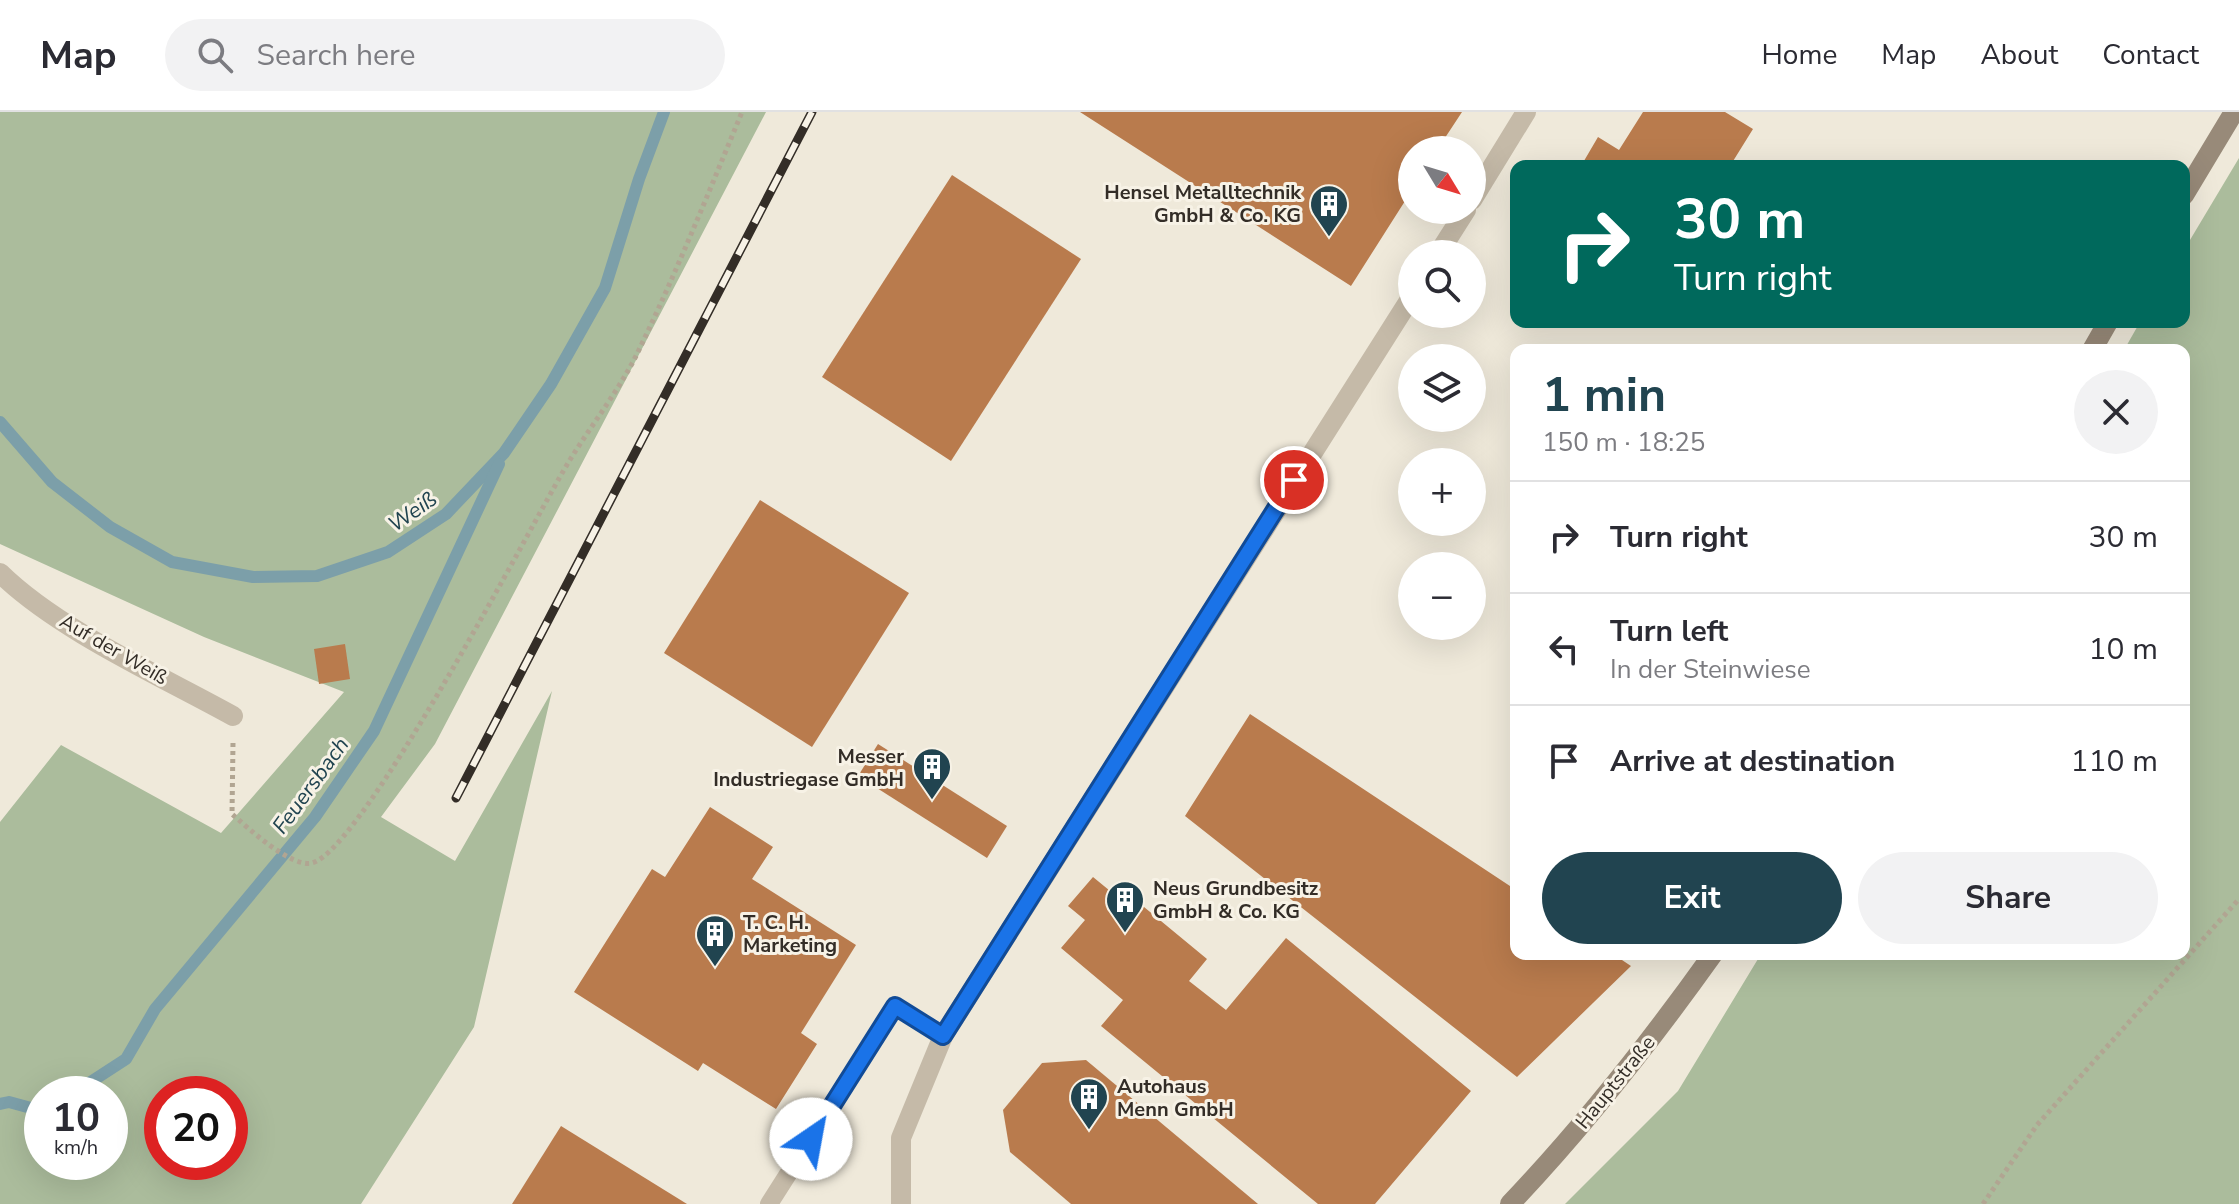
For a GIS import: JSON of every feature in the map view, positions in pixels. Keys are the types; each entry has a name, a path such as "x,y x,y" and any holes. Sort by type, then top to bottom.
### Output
{"main road":[{"path":"2190,185 2234,112"},
{"name":"Hauptstraße","path":"1510,1204 1554,1158 1674,1009 1709,960"}],"street":[{"path":"1486,177 1526,112"},
{"path":"901,1204 901,1138 943,1036 1398,318"},
{"name":"Auf der Weiß","path":"0,573 15,588 68,624 233,716"}],"lane":[{"path":"769,1204 895,1006 943,1036"}],"path":[{"path":"233,716 232,814 256,835 299,863 314,862 335,848 421,724 568,463 634,359 687,247 742,112"},
{"path":"2190,954 2239,899"},
{"path":"1983,1204 2037,1125 2184,960"}],"green space":[{"path":"0,112 766,112 435,744 381,817 455,861 552,691 474,1027 361,1204 0,1204 0,822 61,745 221,833 344,692 204,637 0,544"},
{"path":"2239,158 2239,1204 1565,1204 1678,1091 1757,960 2190,960 2190,344 2127,344 2137,328 2190,328 2190,240"}],"building":[{"name":"Hensel Metalltechnik GmbH & Co. KG","path":"1080,112 1462,112 1446,136 1398,136 1398,212 1351,286"},
{"path":"1643,112 1725,112 1753,129 1734,160 1585,160 1598,137 1619,150"},
{"path":"952,175 1081,259 951,461 822,377"},
{"path":"760,500 909,593 812,747 664,653"},
{"path":"345,644 350,679 319,684 314,649"},
{"path":"1250,714 1510,886 1510,960 1622,960 1631,966 1517,1077 1185,816"},
{"name":"Messer Industriegase GmbH","path":"878,744 1007,826 987,858 858,776"},
{"name":"T. C. H. Marketing","path":"710,807 773,847 752,879 856,945 801,1033 817,1044 776,1109 703,1063 698,1071 574,992 652,869 665,877"},
{"path":"1093,877 1115,895 1121,888 1207,959 1189,981 1226,1010 1286,938 1471,1091 1375,1204 1318,1204 1101,1026 1123,1000 1061,948 1085,920 1068,906"},
{"name":"Autohaus Menn GmbH","path":"1086,1060 1258,1204 1071,1204 1010,1152 1003,1110 1042,1063"},
{"path":"561,1126 687,1204 512,1204"}],"waterway":[{"name":"Weiß","path":"0,422 52,482 110,527 172,562 253,577 317,576 388,552 446,514 504,453 551,384 605,288 639,179 664,112"},
{"name":"Feuersbach","path":"100,1076 126,1059 155,1009 315,817 374,731 499,464"},
{"name":"Feuersbach","path":"0,1104 9,1102 24,1106"}],"railway":[{"path":"456,798 812,112"}],"place":[{"name":"Hensel Metalltechnik GmbH & Co. KG","path":"1329,238"},
{"name":"Messer Industriegase GmbH","path":"932,801"},
{"name":"Neus Grundbesitz GmbH & Co. KG","path":"1125,934"},
{"name":"T. C. H. Marketing","path":"715,968"},
{"name":"Autohaus Menn GmbH","path":"1089,1131"}],"route":[{"path":"811,1139 895,1006 943,1036 1294,480"}]}
